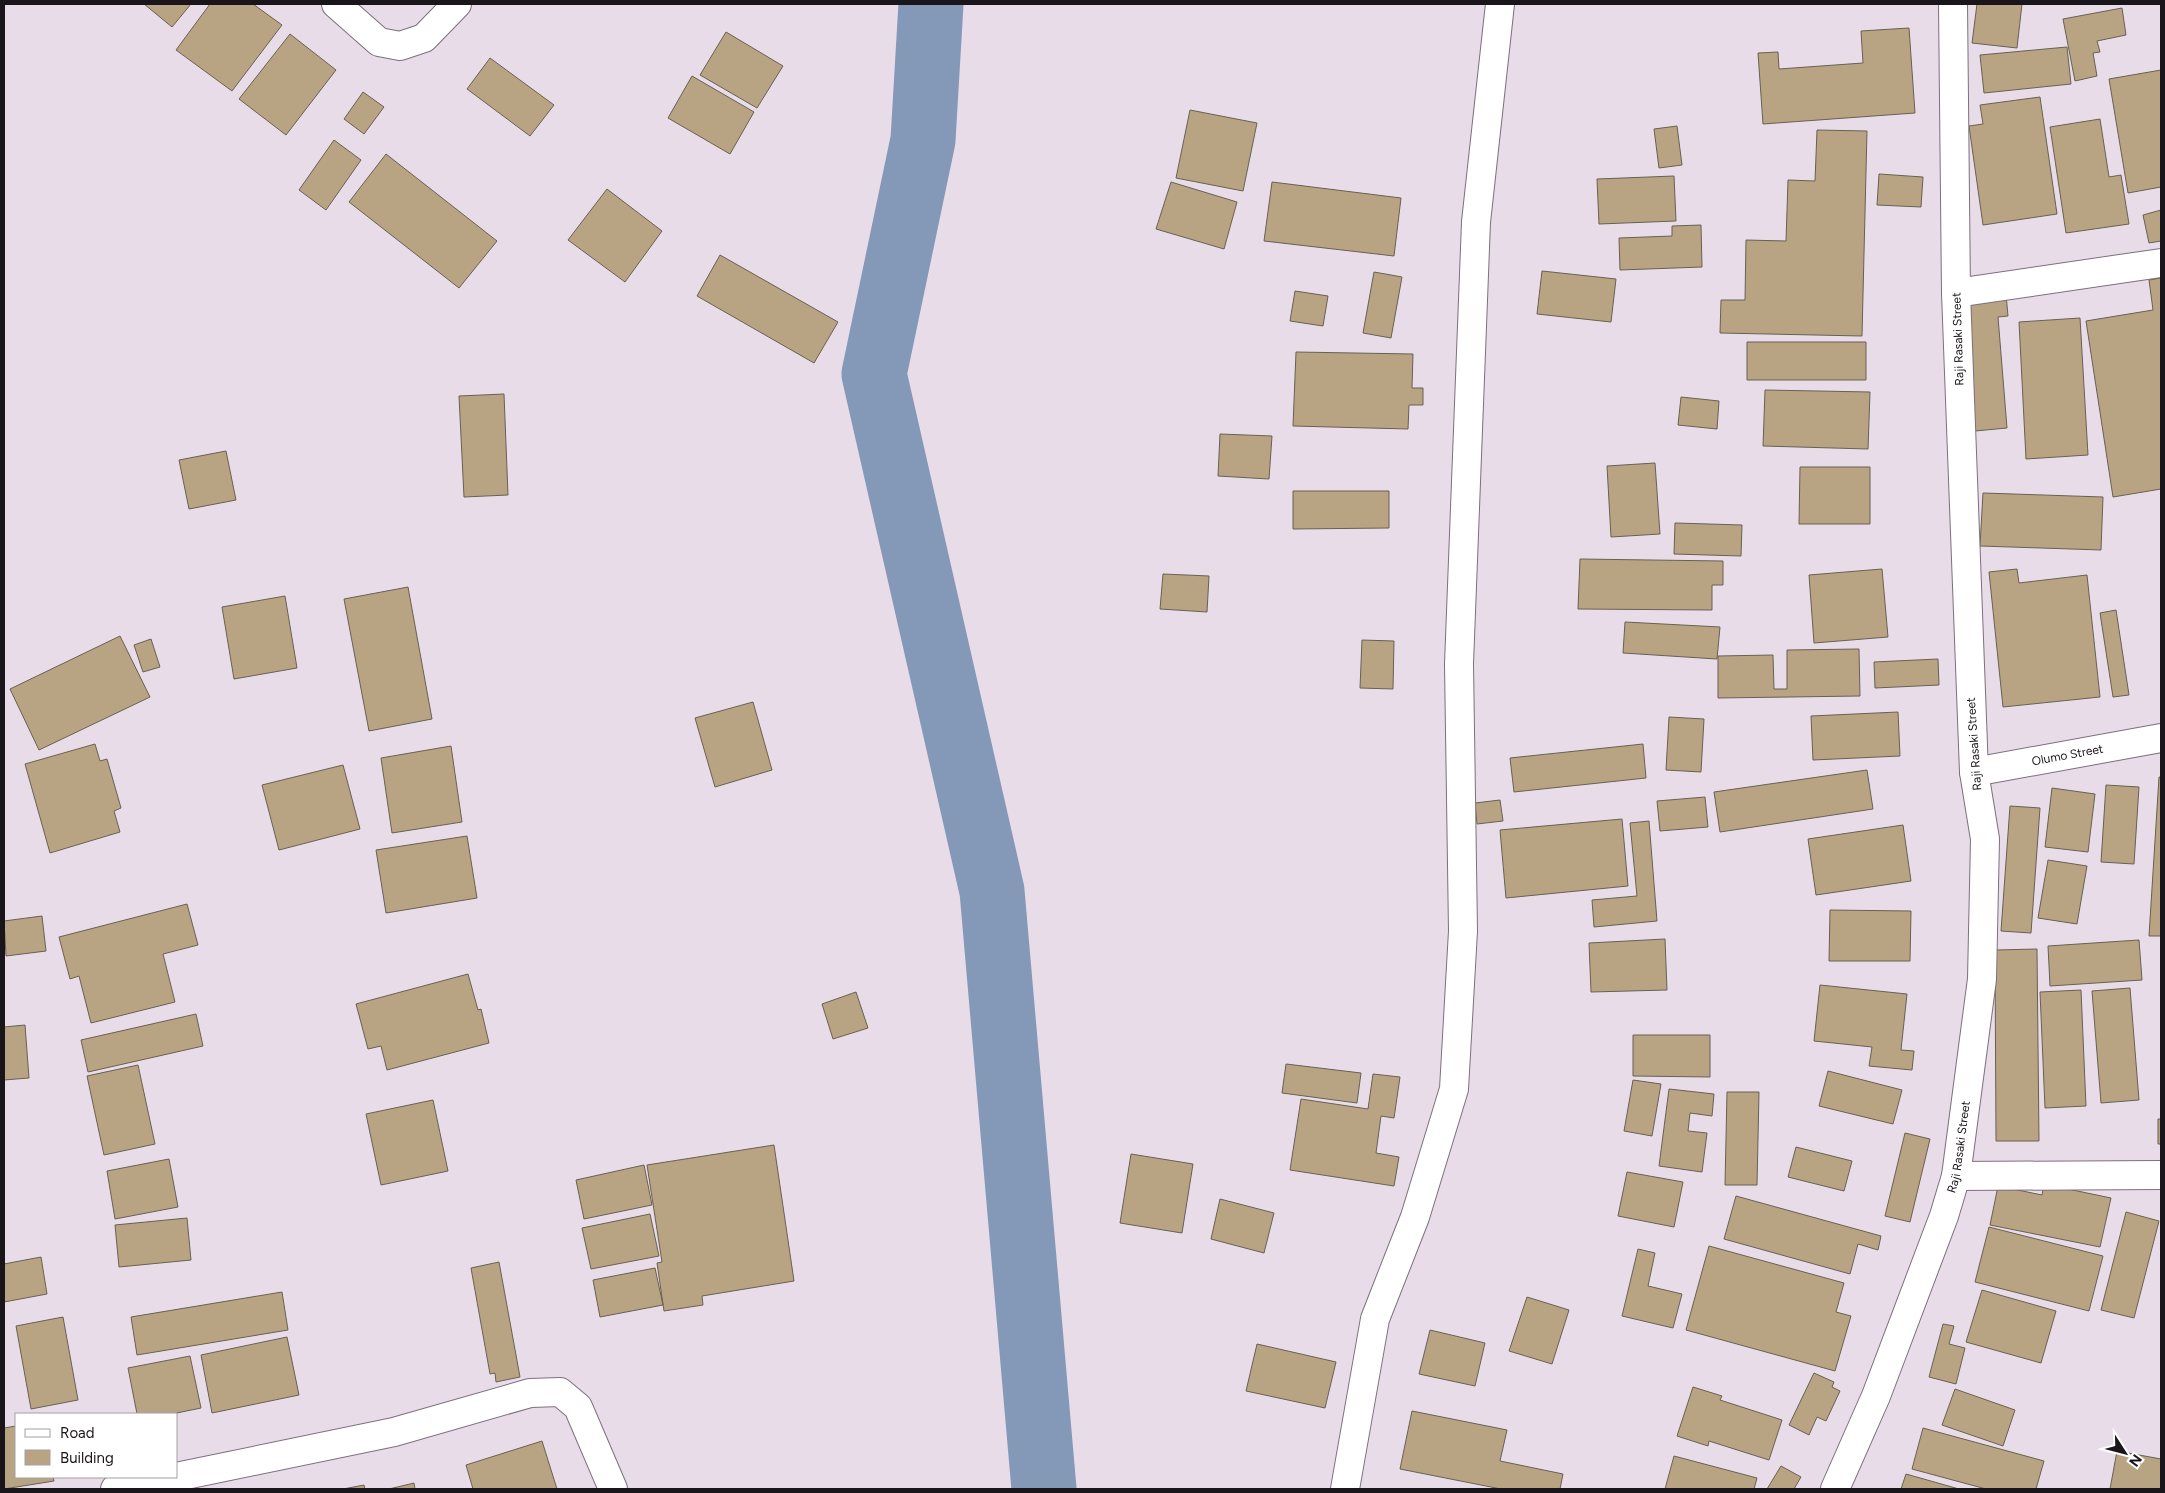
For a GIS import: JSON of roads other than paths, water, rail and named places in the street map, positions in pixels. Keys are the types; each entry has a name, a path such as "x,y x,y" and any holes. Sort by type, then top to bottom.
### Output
{"street":[{"path":"336,4 379,42 400,46 424,38 457,4"},
{"path":"1345,1489 1374,1319 1415,1217 1454,1088 1463,931 1459,664 1476,222 1500,4"},
{"name":"Raji Rasaki Street","path":"1835,1489 1876,1396 1944,1216 1956,1176 1982,979 1985,839 1974,772 1956,293 1953,4"},
{"path":"1956,293 2161,263"},
{"name":"Olumo Street","path":"1974,772 2161,738"},
{"path":"1956,1176 2161,1175"},
{"path":"178,1477 394,1432 530,1393 560,1392 578,1407 613,1489"},
{"path":"115,1489 171,1478"}],"waterway":[{"path":"931,4 923,140 874,374 992,891 1044,1489"}]}
